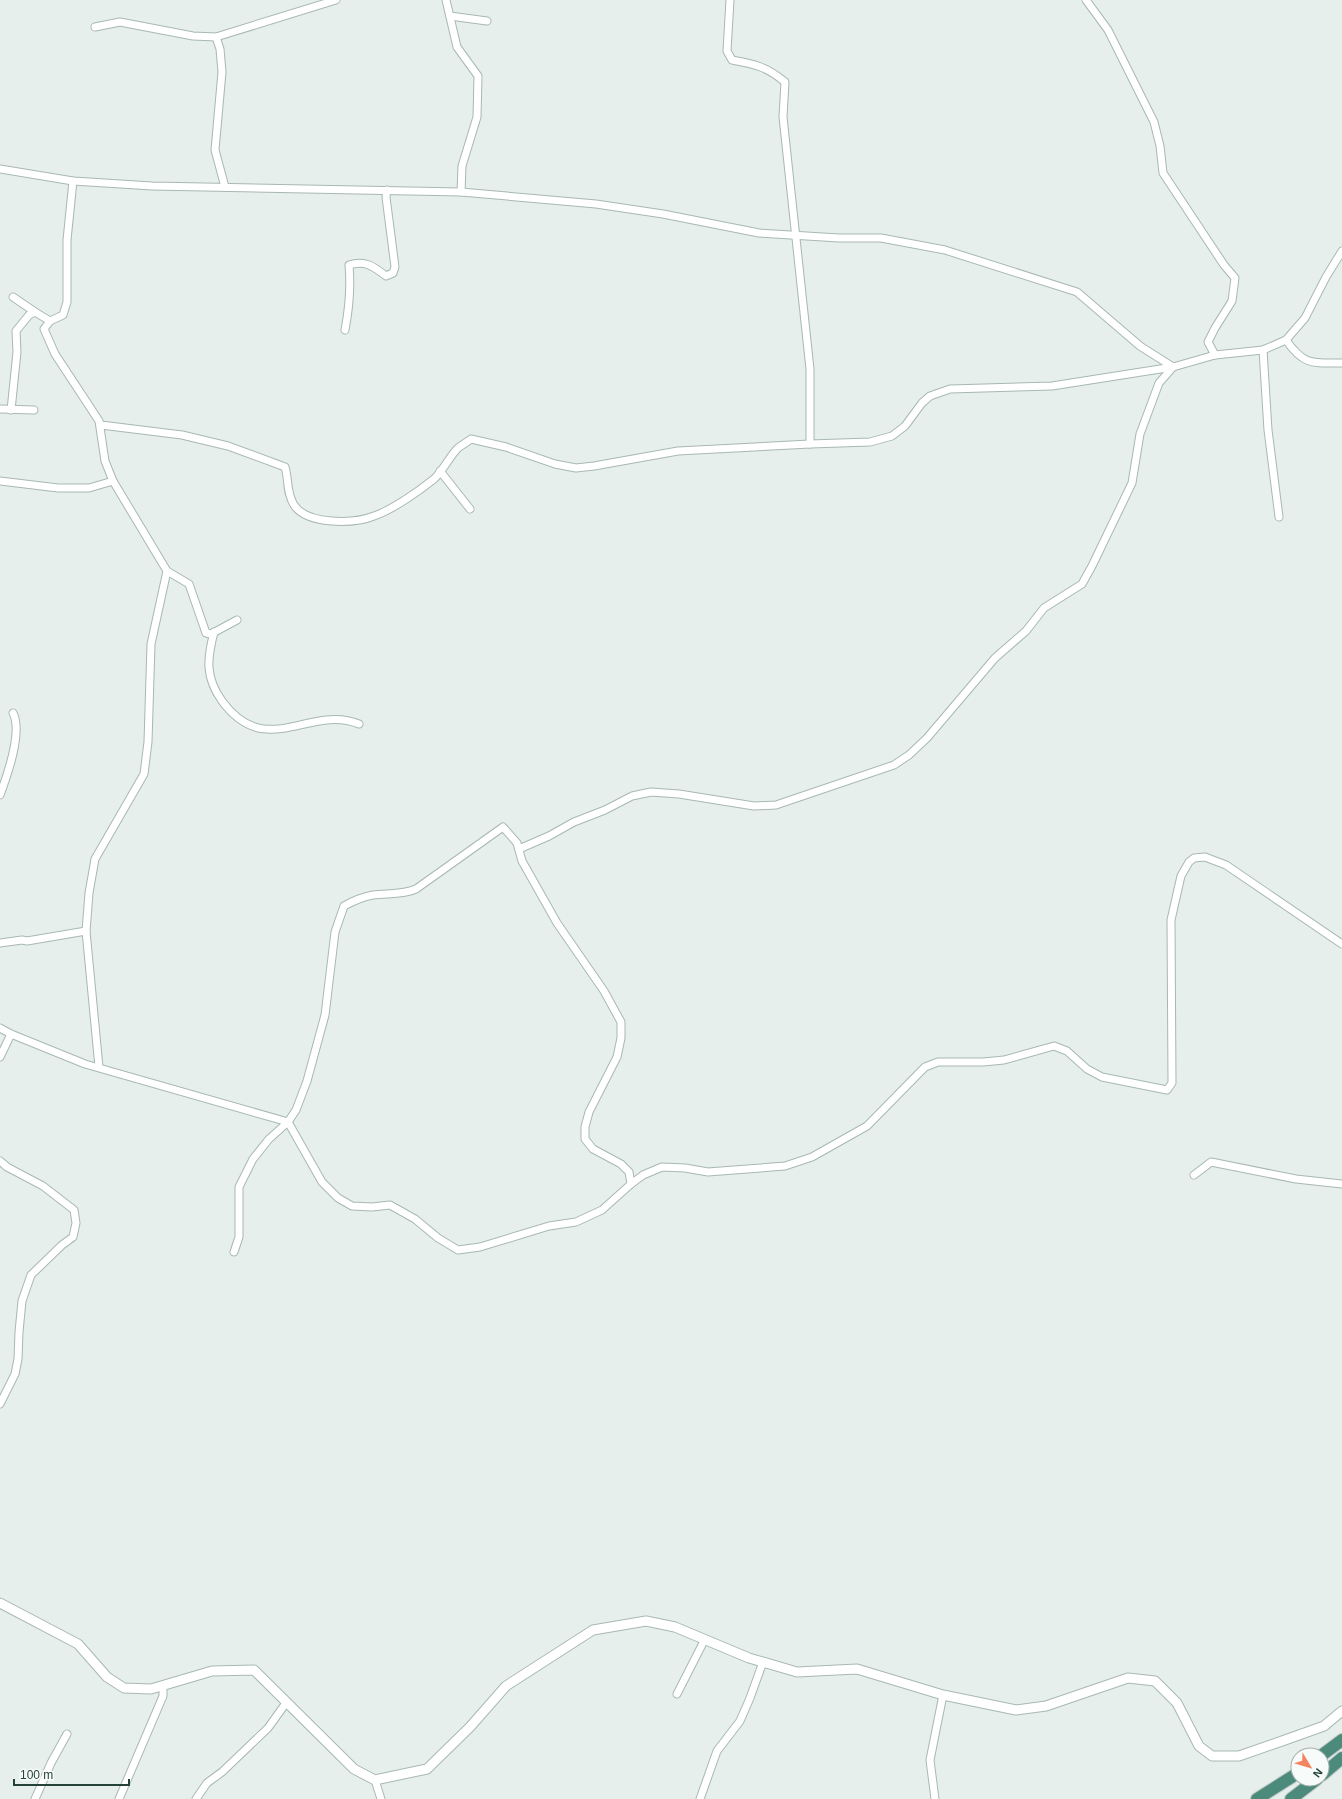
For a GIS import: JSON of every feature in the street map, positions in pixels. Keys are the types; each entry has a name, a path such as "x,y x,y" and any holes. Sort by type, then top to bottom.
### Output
{"highway":[{"path":"1330,1749 1342,1740"},
{"path":"1330,1768 1342,1758"},
{"path":"1257,1799 1290,1778"},
{"path":"1291,1799 1307,1787"}],"street":[{"path":"95,27 120,22 193,36 216,37 336,0"},
{"path":"446,0 457,47 478,76 477,117 462,166 461,192"},
{"path":"730,0 727,51 732,60 752,64 772,71 785,82 783,117 810,369 810,444"},
{"path":"1086,0 1108,30 1154,122 1160,146 1163,173 1224,265 1235,278 1232,301 1208,342 1215,355"},
{"path":"450,16 487,21"},
{"path":"216,37 220,49 222,72 215,150 225,187"},
{"path":"0,169 73,180 152,186 461,192 596,204 663,214 759,233 795,236 882,238 945,250 1077,292 1140,346 1173,367"},
{"path":"73,180 68,240 67,302 63,315 50,321 44,329 55,354 101,426 105,461 113,481 167,571 189,584 206,633 214,632 237,620"},
{"path":"345,330 350,297 349,265 358,262 366,263 375,267 386,276 393,273 395,267 386,197 387,190"},
{"path":"101,426 182,435 228,446 285,467 288,490 295,506 308,517 321,520 348,521 374,516 410,496 435,478 459,447 471,440 506,447 555,464 576,468 678,451 870,442 892,436 905,426 922,403 930,396 950,389 1052,386 1173,367 1215,355 1263,350 1286,340 1305,318 1326,277 1342,251"},
{"path":"13,297 50,321"},
{"path":"12,410 17,352 16,331 29,315 35,312"},
{"path":"1286,340 1296,354 1311,363 1342,363"},
{"path":"1263,350 1268,430 1279,518"},
{"path":"519,849 574,822 605,810 632,796 651,792 679,794 754,806 776,805 894,765 909,755 927,738 966,694 995,658 1026,631 1044,608 1082,584 1132,483 1143,427 1159,383 1173,367"},
{"path":"0,410 34,410"},
{"path":"440,471 470,509"},
{"path":"0,482 58,488 89,488 113,481"},
{"path":"99,1068 86,931 89,893 95,859 144,774 148,742 151,644 167,571"},
{"path":"214,632 208,658 209,674 218,694 232,714 244,722 266,730 290,728 322,720 351,721 360,724"},
{"path":"0,795 15,742 16,719 13,713"},
{"path":"234,1252 239,1237 240,1186 253,1159 269,1139 288,1122 296,1110 307,1082 325,1014 335,932 344,906 356,899 373,895 407,892 416,888 503,827 517,843 522,861 557,924 604,991 621,1022 621,1038 617,1057 589,1112 585,1127 585,1140 593,1149 621,1164 629,1172 631,1184"},
{"path":"0,1028 11,1034 85,1064 288,1122 322,1182 338,1198 352,1206 372,1207 390,1205 415,1219 438,1238 458,1250 480,1248 550,1226 576,1222 602,1210 631,1184 643,1176 662,1167 685,1168 708,1172 785,1166 812,1157 867,1126 925,1067 938,1062 983,1062 1004,1060 1054,1046 1067,1051 1087,1069 1102,1077 1167,1090 1172,1083 1171,920 1181,876 1189,862 1194,858 1205,857 1226,865 1342,944"},
{"path":"0,943 22,940 27,941 86,931"},
{"path":"0,1057 11,1034"},
{"path":"0,1161 7,1168 43,1186 74,1210 76,1223 73,1237 62,1245 31,1275 22,1301 18,1359 15,1374 0,1404"},
{"path":"1194,1176 1211,1162 1296,1179 1342,1184"},
{"path":"0,1603 78,1644 107,1677 124,1688 151,1689 212,1672 254,1670 354,1769 374,1780 427,1769 470,1727 506,1686 593,1630 646,1621 675,1627 749,1658 798,1672 858,1669 943,1694 1016,1710 1046,1706 1128,1678 1155,1681 1177,1703 1199,1746 1212,1756 1239,1756 1324,1726 1342,1711"},
{"path":"677,1694 705,1639"},
{"path":"700,1799 717,1751 740,1721 750,1698 762,1662"},
{"path":"119,1799 163,1696 164,1686"},
{"path":"935,1799 930,1760 943,1694"},
{"path":"196,1799 207,1783 222,1772 268,1728 286,1703"},
{"path":"35,1799 51,1763 67,1734"},
{"path":"374,1780 381,1799"}]}
